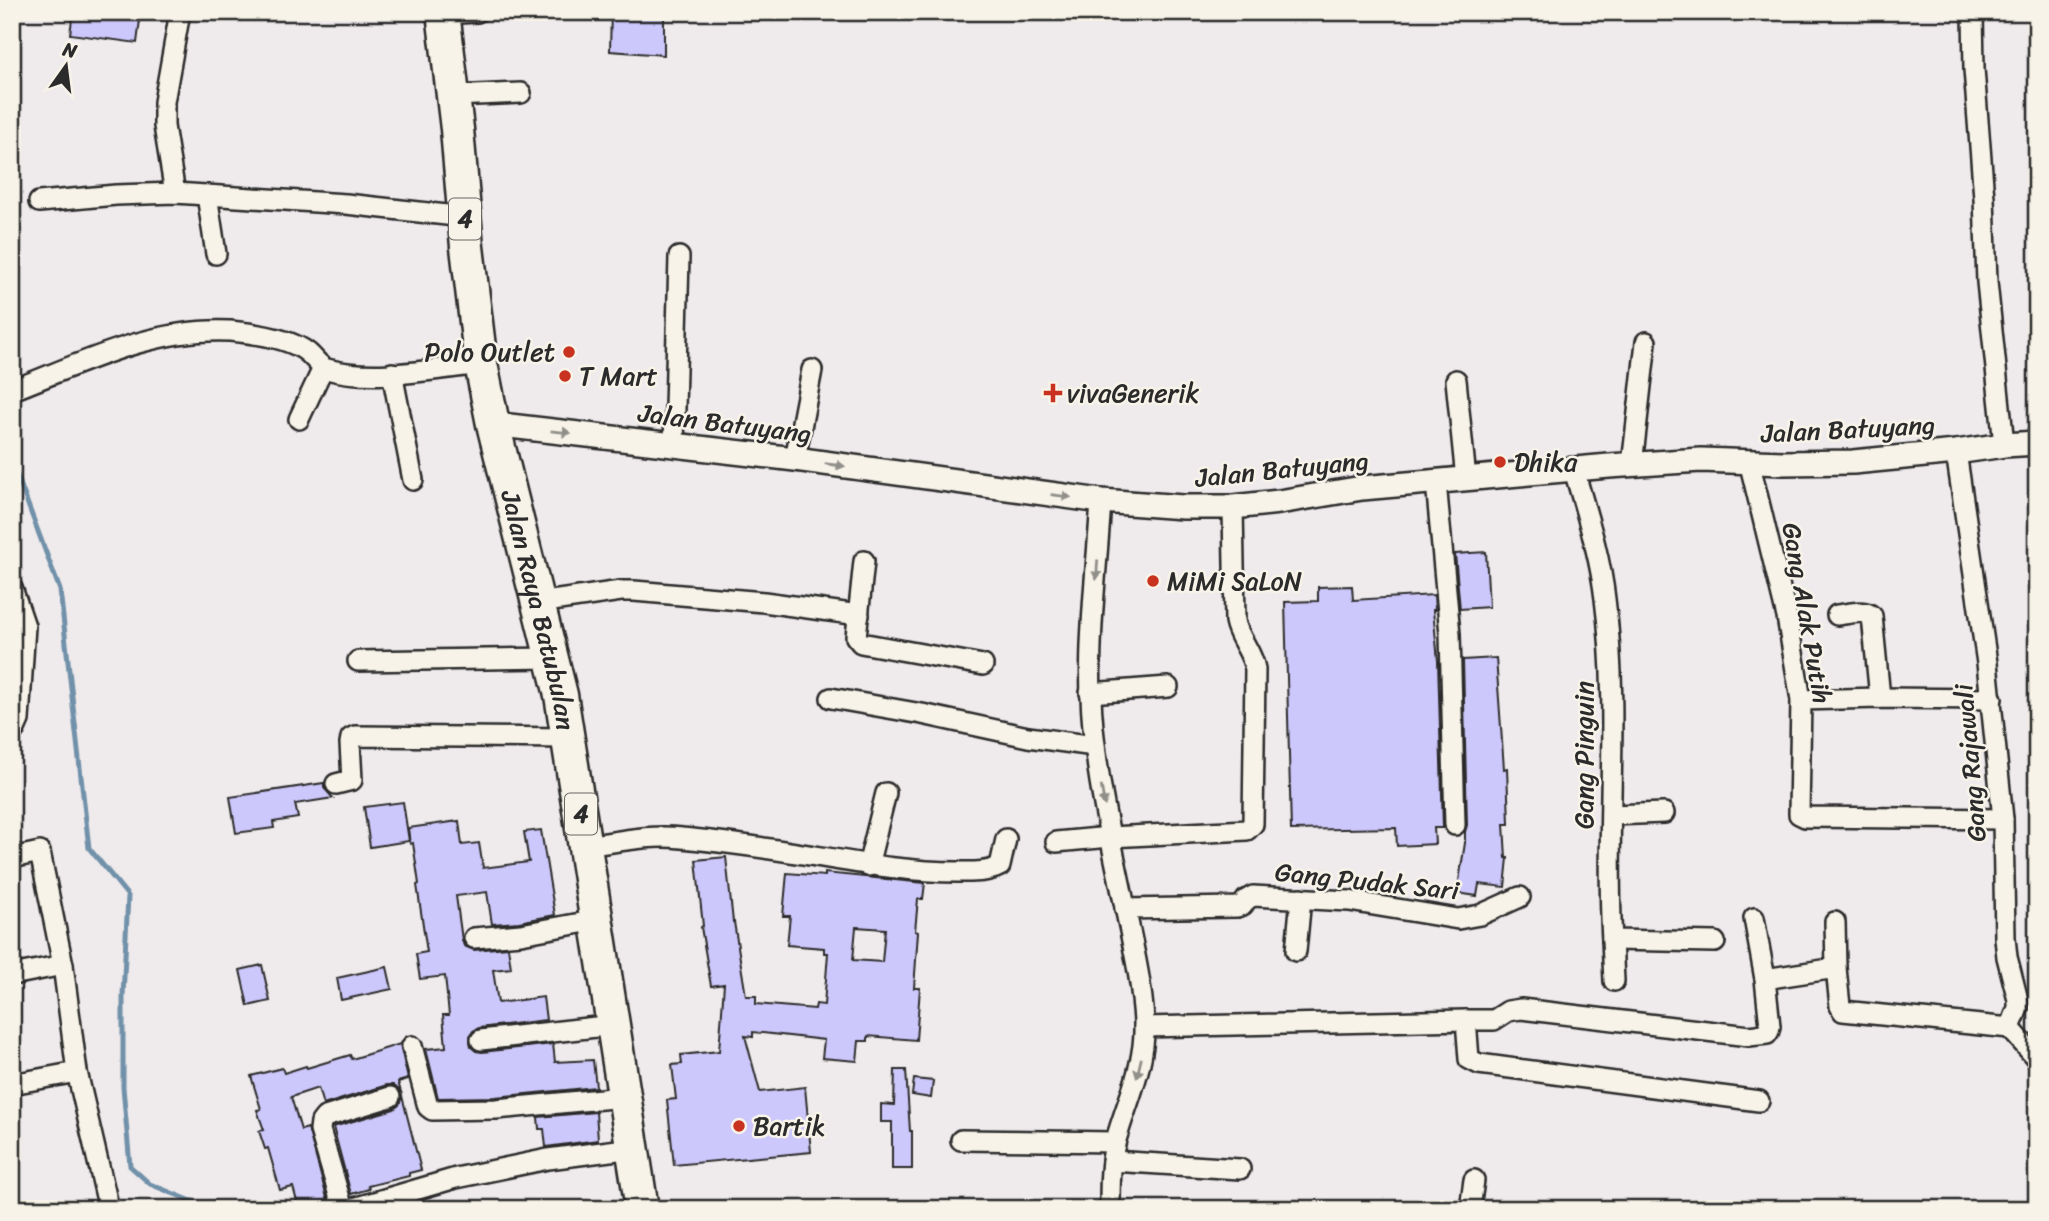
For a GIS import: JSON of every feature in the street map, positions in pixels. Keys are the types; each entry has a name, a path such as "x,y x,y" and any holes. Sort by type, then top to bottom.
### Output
{"highway":[{"name":"Jalan Raya Batubulan","path":"443,13 481,364 493,424 561,695 642,1209"}],"street":[{"path":"175,193 164,126 164,102 180,12"},
{"path":"443,13 477,12"},
{"path":"1973,12 1987,282 2004,445"},
{"path":"453,96 521,93"},
{"path":"39,202 175,193 346,204 465,217"},
{"path":"207,195 216,254"},
{"path":"674,445 679,257"},
{"path":"20,387 109,352 174,334 205,331 263,335 307,351 323,368 346,373 392,373 481,364"},
{"path":"1632,465 1646,342"},
{"path":"299,419 323,368"},
{"path":"795,459 812,370"},
{"path":"392,373 413,480"},
{"path":"1456,380 1466,479"},
{"name":"Jalan Batuyang","path":"493,424 795,459 1101,502 1183,507 1233,507 1362,488 1632,465 1701,460 1828,463 2037,443"},
{"name":"Gang Rajawali","path":"1956,452 1992,699 2003,819 2005,937 2008,965 2018,1000 2018,1008 2010,1028"},
{"name":"Gang Alak Putih","path":"1749,461 1787,617 1801,700 1799,814 1805,817 2003,819"},
{"name":"Gang Pinguin","path":"1574,470 1605,597 1610,653 1612,815 1609,878 1614,981"},
{"path":"1436,482 1450,634 1455,825"},
{"path":"1101,502 1090,692 1095,746 1139,972 1144,1027 1142,1058 1114,1151 1110,1209"},
{"path":"1056,842 1247,830 1253,824 1255,669 1253,658 1236,621 1233,507"},
{"path":"864,561 856,637 861,643 983,666"},
{"path":"12,588 18,627 19,720 12,730"},
{"path":"538,603 635,591 764,602 859,615"},
{"path":"1837,615 1864,612 1872,616 1880,698"},
{"path":"358,661 553,658"},
{"path":"1090,692 1168,687"},
{"path":"831,698 1028,737 1095,746"},
{"path":"1801,700 1992,699"},
{"path":"336,784 352,780 350,743 355,736 568,738"},
{"path":"868,866 886,793"},
{"path":"1612,815 1664,813"},
{"path":"586,846 651,837 679,837 923,872 992,870 1002,862 1006,839"},
{"path":"12,858 40,852 63,965 76,1072 109,1209"},
{"name":"Gang Pudak Sari","path":"1125,909 1237,907 1253,896 1349,901 1458,919 1480,915 1520,897"},
{"path":"1296,951 1301,898"},
{"path":"1144,1027 1494,1020 1508,1011 1521,1009 1749,1037 1759,1036 1769,1031 1765,979 1754,918"},
{"path":"474,938 521,934 597,920"},
{"path":"1835,922 1836,968 1840,1006 1843,1011 2010,1028 2037,1059"},
{"path":"1612,940 1715,942"},
{"path":"12,975 63,965"},
{"path":"1765,979 1836,968"},
{"path":"1466,1020 1469,1059 1479,1064 1759,1101"},
{"path":"481,1040 614,1025"},
{"path":"412,1046 428,1107 432,1110 509,1108 623,1097"},
{"path":"12,1084 76,1072"},
{"path":"344,1209 320,1130 321,1122 325,1118 390,1097"},
{"path":"961,1140 1114,1151 1240,1169"},
{"path":"350,1209 456,1178 548,1159 633,1148"},
{"path":"1470,1209 1474,1180"}],"building":[{"path":"73,12 140,20 137,43 70,34"},
{"path":"611,12 664,12 664,55 610,51"},
{"path":"1486,552 1489,607 1460,609 1455,554"},
{"path":"1352,586 1353,600 1434,595 1443,828 1434,828 1435,844 1397,846 1396,828 1291,830 1285,602 1318,601 1318,587"},
{"path":"1496,658 1504,769 1507,768 1509,824 1504,824 1508,858 1505,887 1479,884 1477,896 1457,893 1467,825 1463,660"},
{"path":"324,783 324,788 333,798 295,804 298,818 273,822 274,828 236,833 230,797"},
{"path":"403,802 409,841 370,847 364,807"},
{"path":"459,821 462,845 479,843 483,868 529,862 524,832 541,830 555,915 492,924 487,892 456,896 464,946 474,950 508,947 511,968 493,970 498,1003 543,997 546,1020 479,1028 470,1036 471,1047 482,1052 553,1044 555,1062 593,1060 596,1087 495,1097 438,1098 426,1049 446,1047 443,1015 449,1015 445,976 420,979 416,954 427,952 413,843 410,844 408,828"},
{"path":"726,857 733,922 746,996 756,996 756,1004 815,1009 816,1004 824,1005 828,953 824,953 824,948 787,945 790,916 783,916 787,873 825,876 825,873 925,883 923,899 918,899 915,931 918,932 914,988 920,988 916,1040 868,1036 868,1041 859,1041 857,1061 822,1058 824,1040 753,1032 753,1037 745,1036 760,1092 805,1087 811,1152 674,1165 667,1100 676,1099 672,1065 682,1064 681,1055 719,1051 724,984 711,986 701,927 696,860","holes":["856,927 885,929 882,962 853,960"]},
{"path":"262,965 270,1001 248,1006 240,970"},
{"path":"387,967 392,989 341,1000 337,978"},
{"path":"400,1044 408,1079 398,1082 401,1092 393,1085 387,1085 323,1105 318,1088 291,1097 301,1130 308,1128 330,1209 299,1209 293,1187 280,1190 268,1148 265,1149 259,1131 264,1130 257,1110 261,1109 251,1076 282,1068 284,1073 350,1055 352,1059"},
{"path":"895,1070 906,1070 912,1131 912,1169 892,1169 892,1122 881,1122 881,1104 894,1105"},
{"path":"914,1079 933,1081 931,1098 912,1095"},
{"path":"402,1096 421,1170 351,1194 333,1127 394,1109 399,1105"},
{"path":"596,1112 598,1140 546,1147 544,1129 539,1129 538,1117"}],"waterway":[{"path":"12,462 60,590 89,848 128,896 123,996 123,1087 130,1166 150,1184 194,1202 202,1209"},
{"path":"2037,925 2037,932"}],"place":[{"name":"Polo Outlet","path":"569,352"},
{"name":"T Mart","path":"565,376"},
{"name":"vivaGenerik","path":"1053,393"},
{"name":"Dhika","path":"1500,462"},
{"name":"MiMi SaLoN","path":"1153,581"},
{"name":"Bartik","path":"739,1126"}]}
